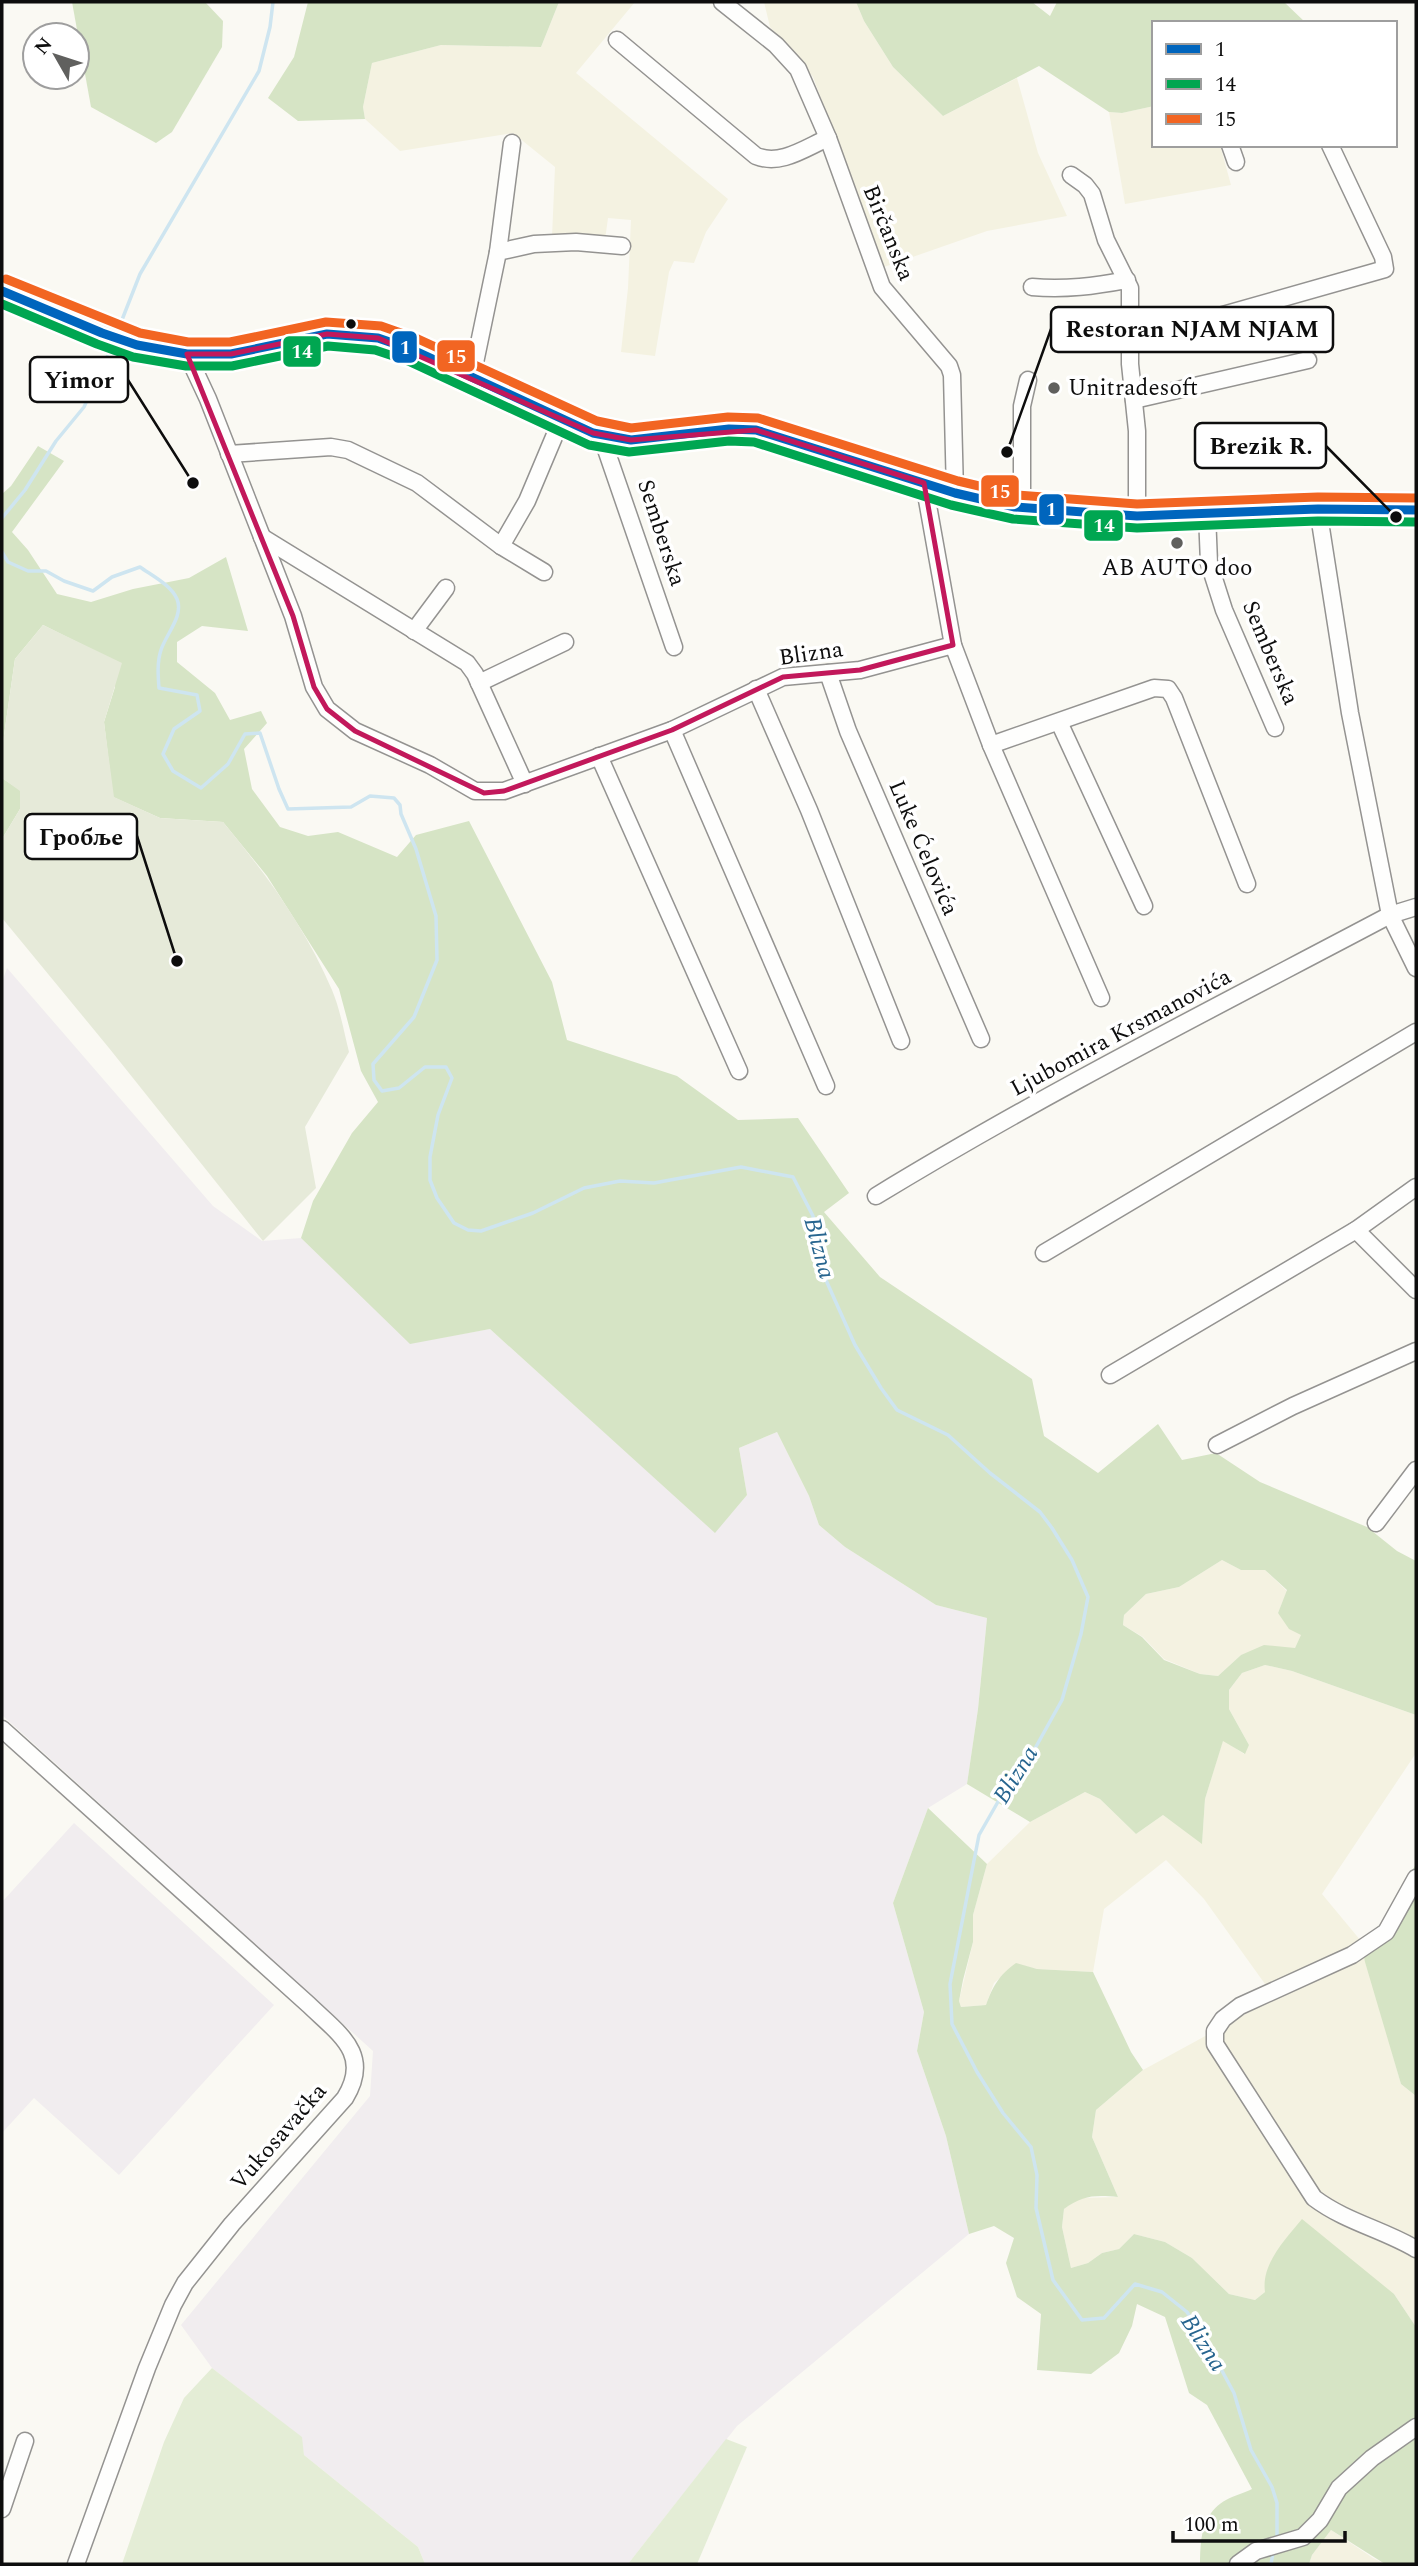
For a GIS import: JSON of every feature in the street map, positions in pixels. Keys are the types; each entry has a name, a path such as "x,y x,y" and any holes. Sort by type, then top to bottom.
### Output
{"main road":[{"path":"2,292 18,296 136,345 187,354 231,354 327,334 378,338 413,350 601,435 631,440 729,429 756,430 955,493 1022,508 1137,516 1318,509 1416,510"}],"street":[{"name":"Birčanska","path":"722,2 790,58 798,69 828,138 882,287 949,366 955,493"},
{"path":"617,40 756,156 767,161 779,160 828,138"},
{"path":"472,377 498,252 512,143"},
{"path":"1231,147 1236,162"},
{"path":"1131,341 1385,269 1383,257 1331,147"},
{"path":"1071,175 1092,194 1106,240 1127,280 1132,304 1130,364 1137,431 1137,516"},
{"path":"498,252 534,244 566,242 622,246"},
{"path":"1032,288 1081,288 1127,280"},
{"name":"Blizna","path":"187,354 293,616 313,687 327,709 355,731 430,765 475,791 504,791 671,730 783,677 860,670 953,645"},
{"path":"1134,400 1308,359"},
{"path":"1022,508 1022,406 1028,380"},
{"path":"501,546 527,501 562,418"},
{"name":"Semberska","path":"601,435 674,647"},
{"path":"229,454 331,447 348,450 417,483 501,546 544,572"},
{"path":"924,483 953,645 991,745 1101,998"},
{"path":"1318,509 1350,713 1390,915 1416,968"},
{"name":"Semberska","path":"1208,514 1209,563 1224,610 1275,728"},
{"path":"261,536 467,663 479,683 525,784"},
{"path":"414,631 446,588"},
{"path":"479,683 565,642"},
{"name":"Luke Ćelovića","path":"828,673 848,731 981,1039"},
{"path":"991,745 1154,688 1168,689 1174,698 1247,884"},
{"path":"756,689 809,810 901,1041"},
{"path":"1059,722 1144,906"},
{"path":"671,730 826,1086"},
{"path":"599,756 739,1071"},
{"name":"Ljubomira Krsmanovića","path":"876,1196 937,1159 1104,1067 1390,915 1416,907"},
{"path":"1044,1253 1416,1032"},
{"path":"1110,1375 1356,1230 1416,1187"},
{"path":"1356,1230 1416,1290"},
{"path":"1217,1445 1293,1406 1416,1351"},
{"path":"1376,1522 1416,1470"},
{"name":"Vukosavačka","path":"2,1729 309,2005 353,2052 355,2069 355,2081 345,2098 232,2224 197,2266 179,2294 147,2368 76,2564"},
{"path":"1416,1878 1387,1932 1352,1955 1240,2006 1223,2019 1215,2031 1214,2044 1314,2198 1334,2213 1372,2227 1416,2249"},
{"path":"1238,2564 1256,2551 1303,2537 1320,2520 1339,2488 1372,2458 1416,2427"},
{"path":"2,2509 25,2441"}],"highlighted area":[{"path":"327,334 378,338 593,433 631,440 756,430 924,483 953,645 860,670 783,677 672,730 504,791 484,793 355,731 327,709 314,687 293,616 187,354 231,354"}],"shaded area":[{"path":"559,2 635,2 576,73 728,199 706,232 694,263 674,261 669,272 655,356 621,352 628,288 631,220 608,218 605,240 552,237 555,167 513,133 400,151 365,119 363,107 372,63 441,45 541,47"},
{"path":"764,2 856,2 864,21 893,67 943,116 1017,78 1038,153 1067,216 987,231 884,267 813,77 770,27"},
{"path":"1152,106 1152,147 1221,147 1231,185 1125,204 1109,112 1122,113"},
{"path":"7,968 213,1206 262,1241 301,1238 410,1343 490,1329 715,1532 747,1495 739,1448 777,1432 809,1496 819,1525 845,1547 936,1605 987,1618 967,1784 928,1808 893,1903 924,2012 917,2051 946,2136 969,2234 737,2426 628,2564 425,2564 418,2547 304,2455 301,2437 212,2368 181,2325 370,2096 373,2051 2,1715 2,982"},
{"path":"1222,1560 1241,1570 1265,1570 1287,1591 1278,1613 1302,1634 1295,1648 1241,1655 1218,1676 1200,1674 1164,1659 1143,1637 1123,1625 1124,1615 1146,1594 1179,1587"},
{"path":"1265,1665 1292,1671 1416,1715 1416,1753 1322,1894 1361,1941 1401,2084 1416,2096 1416,2327 1394,2294 1265,2292 1255,2300 1229,2294 1192,2258 1165,2242 1134,2234 1119,2249 1102,2253 1088,2263 1071,2268 1062,2227 1064,2209 1079,2198 1118,2197 1092,2137 1096,2110 1143,2070 1275,1998 1204,1899 1166,1860 1104,1909 1093,1972 1037,1969 1016,1964 994,1983 986,2005 961,2007 959,2001 973,1942 973,1915 987,1864 1030,1822 1085,1792 1100,1799 1136,1834 1163,1815 1202,1843 1205,1799 1223,1740 1244,1754 1249,1745 1229,1709 1229,1690 1242,1673"},
{"path":"74,1823 274,2005 119,2175 34,2098 2,2133 2,1902"},
{"path":"1331,2530 1385,2564 1309,2564 1312,2555"}],"green space":[{"path":"72,2 205,2 223,21 222,47 172,132 156,143 91,107 88,91 91,91 91,21 75,21"},
{"path":"308,2 559,2 541,47 441,45 372,63 363,107 365,119 298,121 268,98 294,57"},
{"path":"856,2 1032,2 1050,16 1057,2 1284,2 1304,21 1152,21 1152,106 1122,113 1109,112 1039,66 943,116 893,67 864,21"},
{"path":"38,446 64,461 12,532 28,550 57,594 91,602 133,589 189,578 226,557 248,631 202,626 177,642 177,662 215,693 230,720 261,711 267,723 244,749 252,789 280,827 308,836 338,832 397,857 416,835 469,821 552,982 567,1040 677,1076 738,1120 798,1118 849,1193 824,1212 880,1277 1032,1379 1044,1436 1098,1473 1158,1424 1182,1460 1216,1453 1260,1482 1367,1527 1397,1551 1416,1561 1416,1715 1292,1671 1265,1665 1242,1673 1229,1690 1229,1709 1249,1745 1245,1754 1223,1741 1205,1799 1202,1844 1163,1815 1136,1834 1100,1799 1085,1792 1030,1822 967,1784 987,1618 936,1605 845,1547 819,1525 809,1496 777,1432 739,1448 747,1495 715,1533 490,1329 410,1344 301,1238 313,1201 352,1133 378,1102 361,1071 339,989 267,876 223,822 160,818 113,797 104,722 115,687 87,647 43,625 15,659 2,749 2,494 11,486","holes":["1222,1560 1241,1570 1265,1570 1287,1590 1278,1613 1289,1629 1301,1635 1295,1648 1264,1645 1241,1655 1218,1676 1200,1674 1164,1660 1142,1637 1123,1625 1124,1615 1146,1594 1179,1587"]},
{"path":"43,625 122,663 104,722 114,797 160,818 223,822 269,881 297,923 335,997 349,1052 305,1127 316,1188 263,1241 2,918 2,839 20,809 20,791 2,778 2,749 15,659"},
{"path":"2,778 20,790 20,809 2,839"},
{"path":"928,1808 987,1864 973,1915 973,1942 959,2001 961,2007 986,2005 997,1981 1016,1963 1037,1969 1093,1972 1131,2052 1143,2070 1096,2110 1092,2137 1118,2197 1090,2197 1064,2209 1062,2227 1071,2268 1088,2263 1102,2253 1119,2249 1134,2234 1165,2242 1192,2258 1229,2294 1255,2300 1265,2292 1270,2262 1302,2219 1394,2294 1416,2327 1416,2564 1385,2564 1331,2530 1312,2555 1309,2564 1200,2564 1204,2528 1212,2512 1226,2500 1252,2489 1207,2405 1189,2393 1165,2317 1137,2304 1132,2326 1119,2353 1091,2374 1037,2370 1041,2314 1017,2297 1006,2263 1014,2238 994,2226 969,2234 946,2136 917,2051 924,2012 893,1903"},
{"path":"1416,1864 1416,2096 1401,2084 1361,1941 1384,1921"},
{"path":"212,2368 302,2437 304,2455 418,2547 425,2564 122,2564 164,2442 184,2398"},
{"path":"726,2439 747,2447 697,2564 628,2564"}],"waterway":[{"name":"Blizna","path":"118,330 140,274 259,71 273,2"},
{"name":"Blizna","path":"2,518 25,490 56,441 84,407 113,344"},
{"name":"Blizna","path":"2,552 8,562 28,571 46,571 64,581 93,591 112,577 140,567 174,594 179,605 178,612 160,655 159,688 197,695 200,711 174,729 163,754 173,771 201,788 228,764 245,734 260,733 288,809 351,807 370,796 394,798 400,805 436,916 437,960 414,1017 373,1064 374,1080 382,1091 399,1088 425,1067 446,1067 452,1078 438,1115 430,1157 430,1180 437,1198 454,1223 468,1230 481,1231 533,1213 584,1188 620,1181 654,1183 741,1167 793,1177 813,1216 817,1260 855,1345 897,1410 948,1435 990,1473 1040,1512 1052,1528 1072,1560 1088,1597 1081,1634 1062,1700 1033,1752 1007,1786 979,1835 950,1984 952,2024 977,2072 1003,2113 1031,2147 1037,2175 1036,2208 1053,2280 1082,2320 1104,2318 1135,2284 1162,2292 1187,2312 1234,2393 1251,2450 1272,2487 1277,2503 1277,2539"},
{"name":"Blizna","path":"1271,2564 1273,2553"}],"transit line":[{"name":"15","path":"6,279 140,333 188,342 230,342 326,322 381,326 418,339 597,421 631,428 728,417 758,418 958,481 1017,495 1137,504 1318,497 1416,498"},
{"name":"1","path":"2,291 137,345 187,354 231,354 327,334 378,338 413,350 593,433 631,440 729,429 756,430 955,493 1015,507 1137,516 1318,509 1416,510"},
{"name":"14","path":"2,304 133,357 186,366 232,366 328,346 375,350 408,361 589,445 629,452 729,441 754,442 951,505 1013,519 1137,528 1318,521 1416,522"}],"place":[{"name":"Unitradesoft","path":"1054,388"},
{"name":"Restoran NJAM NJAM","path":"1007,452"},
{"name":"Yimor","path":"193,483"},
{"name":"Brezik R.","path":"1396,517"},
{"name":"AB AUTO doo","path":"1177,543"},
{"name":"Гробље","path":"177,961"}]}
